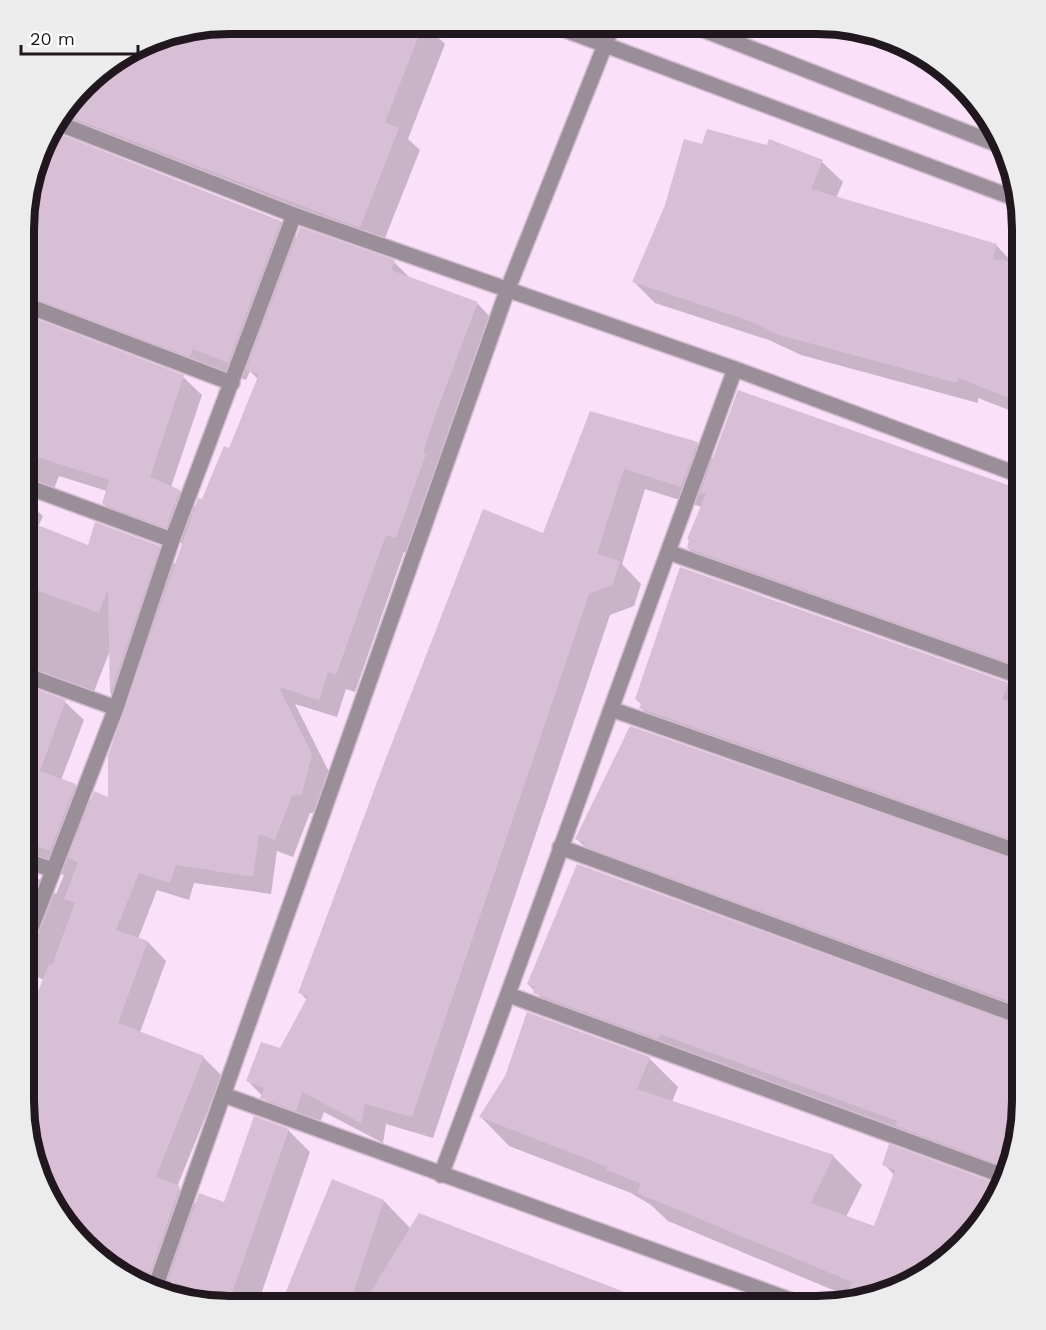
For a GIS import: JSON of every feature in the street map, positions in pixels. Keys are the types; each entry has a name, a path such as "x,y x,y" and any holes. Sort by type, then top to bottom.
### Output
{"street":[{"path":"579,34 1008,196"},
{"path":"157,1281 507,291 610,34"},
{"path":"715,34 990,141"},
{"path":"65,125 294,214 507,291 735,369 1012,472"},
{"path":"34,920 116,708 172,540 294,214"},
{"path":"34,308 232,382"},
{"path":"441,1175 509,994 560,847 735,369"},
{"path":"34,489 172,540"},
{"path":"668,552 1011,673"},
{"path":"34,678 116,708"},
{"path":"611,709 1011,849"},
{"path":"560,847 1011,1013"},
{"path":"34,863 53,870"},
{"path":"509,994 997,1173"},
{"path":"224,1095 776,1295"}],"building":[{"path":"217,35 419,35 385,122 399,128 360,228 70,117 101,83 121,67 155,49 192,38"},
{"path":"707,129 767,145 769,139 823,160 811,189 997,244 993,259 1012,262 1012,399 958,378 957,383 779,335 747,320 632,282 665,205 684,139 702,144"},
{"path":"60,134 281,221 228,363 193,349 190,357 34,298 36,204 49,155"},
{"path":"300,227 395,260 391,270 478,302 436,413 423,453 426,454 396,538 386,535 336,675 328,672 319,700 279,687 312,754 302,794 292,796 275,840 259,834 253,877 176,865 170,883 139,873 116,930 148,941 118,1023 204,1056 156,1177 180,1186 150,1273 122,1263 101,1247 75,1219 49,1175 36,1126 34,1002 49,964 52,965 75,903 64,899 78,862 68,858 94,791 108,797 108,756 198,498 202,499 224,446 229,448 259,374 246,370"},
{"path":"34,318 184,375 150,477 180,490 166,528 102,504 109,480 34,456"},
{"path":"738,390 1012,486 1012,663 687,548 689,540 687,539 706,494 700,493"},
{"path":"590,411 698,442 681,487 624,469 597,554 620,561 613,585 589,594 412,1117 365,1104 361,1123 302,1092 296,1111 260,1098 264,1088 246,1081 261,1042 280,1048 308,996 298,993 483,509 543,533"},
{"path":"95,522 160,546 110,695 108,589 99,613 34,589 34,524 88,545"},
{"path":"680,567 1009,683 1002,699 1011,703 1011,839 639,708 642,702 635,699"},
{"path":"34,688 66,700 40,771 76,784 50,851 34,845"},
{"path":"630,726 1011,858 1011,1002 584,846 585,843 575,839"},
{"path":"577,864 1011,1022 1011,1113 1008,1138 1001,1163 896,1126 897,1121 660,1034 658,1039 533,993 535,987 527,984"},
{"path":"527,1012 650,1057 637,1089 834,1155 811,1203 874,1226 895,1170 882,1165 889,1144 993,1182 979,1209 963,1229 925,1263 891,1281 848,1293 852,1282 637,1193 641,1184 606,1170 607,1167 479,1117 505,1076"},
{"path":"254,1116 289,1129 231,1295 206,1294 168,1280 199,1193 224,1202"},
{"path":"332,1179 384,1200 353,1295 285,1295"},
{"path":"419,1213 632,1295 369,1295"}]}
